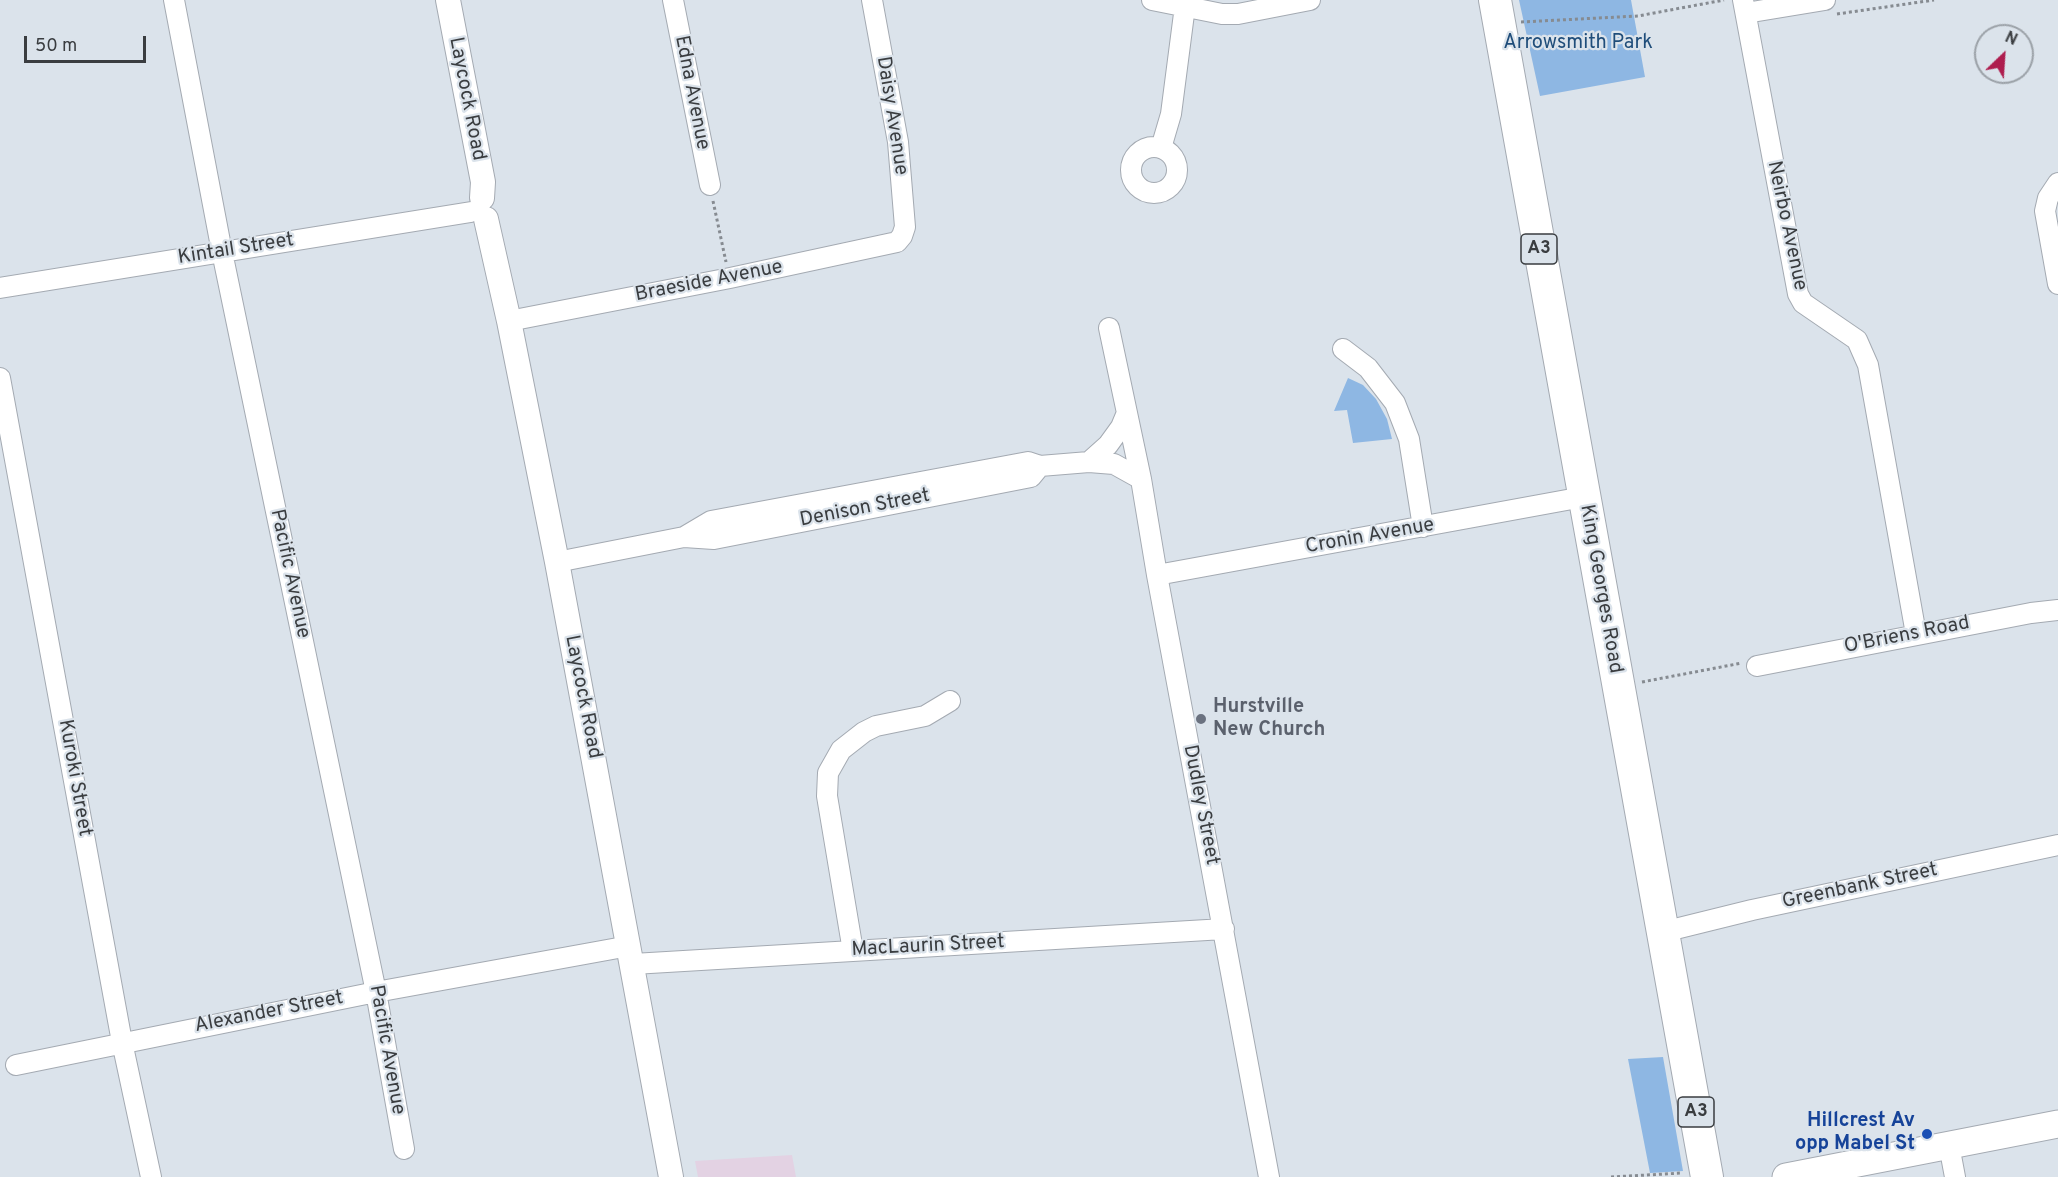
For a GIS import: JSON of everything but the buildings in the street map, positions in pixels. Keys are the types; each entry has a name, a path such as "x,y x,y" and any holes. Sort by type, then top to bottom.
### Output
{"highway":[{"name":"King Georges Road","path":"1495,0 1663,932 1697,1175"}],"main road":[{"path":"1786,1177 2058,1124"}],"street":[{"name":"Pacific Avenue","path":"174,0 222,252 376,992 404,1149"},
{"name":"Laycock Road","path":"448,0 483,182 480,210 509,321 557,562 672,1177"},
{"name":"Edna Avenue","path":"673,0 710,185"},
{"name":"Daisy Avenue","path":"872,0 898,142 904,232"},
{"path":"1152,0 1222,14 1238,14 1310,0"},
{"path":"1161,148 1171,114 1185,6"},
{"path":"1745,7 1828,7"},
{"name":"Neirbo Avenue","path":"1745,7 1798,294 1803,303 1857,340 1868,365 1916,634"},
{"path":"2058,183 2048,198 2045,211 2058,284"},
{"name":"Kintail Street","path":"0,288 480,210"},
{"name":"Braeside Avenue","path":"509,321 897,242 904,232"},
{"name":"Dudley Street","path":"1109,328 1141,479 1269,1177"},
{"path":"1343,349 1368,368 1395,403 1409,439 1424,527"},
{"name":"Kuroki Street","path":"0,378 122,1042 151,1177"},
{"path":"1089,462 1108,445 1121,427 1126,415"},
{"name":"Denison Street","path":"557,562 684,537 711,521 1028,462 1040,466 1089,462 1114,464 1141,479"},
{"name":"Cronin Avenue","path":"1157,575 1583,497"},
{"name":"O'Briens Road","path":"1751,664 2058,610"},
{"path":"853,951 827,795 828,773 840,750 864,732 876,726 925,716 950,701"},
{"name":"Greenbank Street","path":"1663,932 1752,910 2058,845"},
{"name":"MacLaurin Street","path":"631,955 853,951 1224,929"},
{"name":"Alexander Street","path":"16,1065 376,992 631,955"},
{"path":"1948,1145 1955,1177"}],"path":[{"path":"1519,22 1638,16 1724,0"},
{"path":"1828,7 1934,0"},
{"path":"710,185 729,278"},
{"path":"1640,682 1751,664"},
{"path":"1611,1177 1697,1175"}],"shaded area":[{"path":"792,1155 796,1177 698,1177 695,1161"}],"green space":[{"name":"Arrowsmith Park","path":"1519,0 1631,0 1645,77 1540,96"},
{"path":"1348,378 1363,385 1376,399 1387,419 1392,439 1353,443 1347,410 1334,411"},
{"path":"1663,1057 1683,1171 1650,1173 1628,1059"}],"place":[{"name":"Hurstville New Church","path":"1201,719"},
{"name":"Hillcrest Av opp Mabel St","path":"1927,1134"}]}
